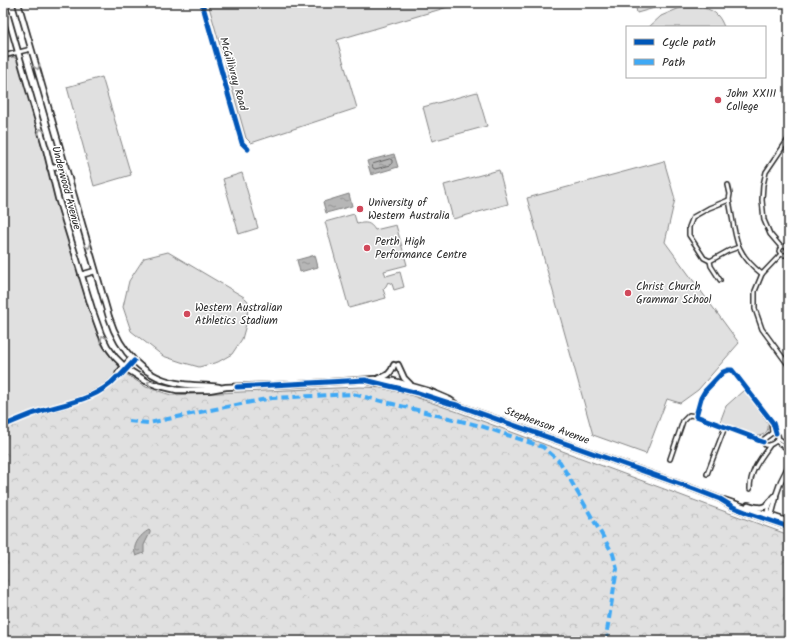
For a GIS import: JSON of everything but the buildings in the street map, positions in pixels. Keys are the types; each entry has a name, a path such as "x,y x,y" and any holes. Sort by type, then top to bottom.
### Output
{"main road":[{"name":"Underwood Avenue","path":"18,3 95,271 114,331 124,349 133,360"},
{"name":"Underwood Avenue","path":"4,5 92,309 104,340 111,352 125,368"},
{"path":"50,168 64,164"},
{"path":"81,275 95,271"},
{"name":"Stephenson Avenue","path":"133,360 149,372 171,382 186,385 206,385 226,388"},
{"path":"374,379 389,375 396,365 411,386"},
{"name":"Stephenson Avenue","path":"125,368 146,381 156,385 188,390 209,390 374,379 394,381 429,391 450,400 457,405"},
{"name":"Stephenson Avenue","path":"365,380 396,387 457,405 720,499 789,522"},
{"name":"Stephenson Avenue","path":"720,499 733,507 789,527"},
{"path":"731,502 738,501 758,507 766,506 771,501"}],"street":[{"name":"McGillivray Road","path":"202,3 242,143 248,149"},
{"path":"3,56 31,49"},
{"path":"789,138 766,172 762,200 764,220 770,234 781,247 784,246 788,251 784,255 781,254 762,274 755,291 755,309 762,329 789,366"},
{"path":"728,185 730,194 729,200 740,247 745,257 753,267 762,274"},
{"path":"720,280 711,266 710,261 704,258 689,235 689,227 693,217 709,208 729,200"},
{"path":"710,261 728,251 740,247"},
{"path":"781,247 779,251 781,254"},
{"path":"3,426 32,414 84,399 120,376 133,360"},
{"path":"696,416 701,398 705,391 723,372 732,370 773,423 774,433 777,439 789,450"},
{"path":"670,459 683,421 689,415 696,416 755,438 768,446 770,445"},
{"path":"707,474 725,427"},
{"path":"755,438 764,438 774,433"},
{"path":"750,489 751,479 761,456 764,438"},
{"path":"761,456 777,439"},
{"path":"777,439 789,446"},
{"path":"759,517 772,513 780,481 789,465"},
{"path":"767,515 772,497 776,495"},
{"path":"767,515 773,520 789,527"}],"green space":[{"path":"208,3 458,4 337,40 357,108 251,143 246,138"},
{"path":"635,3 672,3 637,13"},
{"path":"682,7 702,8 708,9 717,15 724,26 650,26 661,16"},
{"path":"13,57 19,62 54,192 100,342 119,367 112,377 90,392 76,398 23,414 3,423 3,59"},
{"path":"102,77 131,175 94,186 67,87"},
{"path":"477,92 487,126 432,141 423,107"},
{"name":"Christ Church Grammar School","path":"664,161 675,199 665,242 739,343 698,390 680,403 667,399 646,454 593,435 527,198"},
{"path":"499,170 508,204 453,219 444,185"},
{"path":"242,173 258,228 239,234 223,179"},
{"name":"Perth High Performance Centre","path":"354,214 357,224 368,223 375,230 396,225 407,265 384,271 386,276 400,272 404,287 394,290 392,284 388,282 383,289 386,298 349,308 325,222"},
{"name":"Western Australian Athletics Stadium","path":"168,252 244,297 248,301 247,321 242,339 232,354 218,362 199,367 163,356 131,331 123,307 129,281 144,258"},
{"path":"126,374 146,387 171,395 360,387 390,388 789,535 789,641 3,641 3,428 28,418 66,408 92,398 114,384"},
{"path":"744,390 768,423 765,433 759,436 720,422 726,406"}],"water":[{"path":"394,154 398,167 371,175 367,161"},
{"path":"349,194 352,206 326,213 323,202"},
{"path":"315,255 318,267 300,272 297,260"},
{"path":"149,530 150,533 144,545 144,553 136,556 135,548 137,541"}],"marked path":[{"path":"128,421 149,423 272,398 353,394 481,426 543,447 560,462 613,554 617,569 607,631 608,641"}],"cycle path":[{"path":"202,3 242,143 248,149"},
{"path":"3,426 32,414 89,397 109,385 134,361"},
{"path":"763,442 696,416 701,398 705,391 723,372 732,370 773,423 776,433"},
{"path":"237,387 365,380 418,393 457,405 694,489 720,499 733,507 789,527"}],"place":[{"name":"John XXIII College","path":"718,100"},
{"name":"University of Western Australia","path":"360,209"},
{"name":"Perth High Performance Centre","path":"367,248"},
{"name":"Christ Church Grammar School","path":"628,293"},
{"name":"Western Australian Athletics Stadium","path":"187,314"}]}
